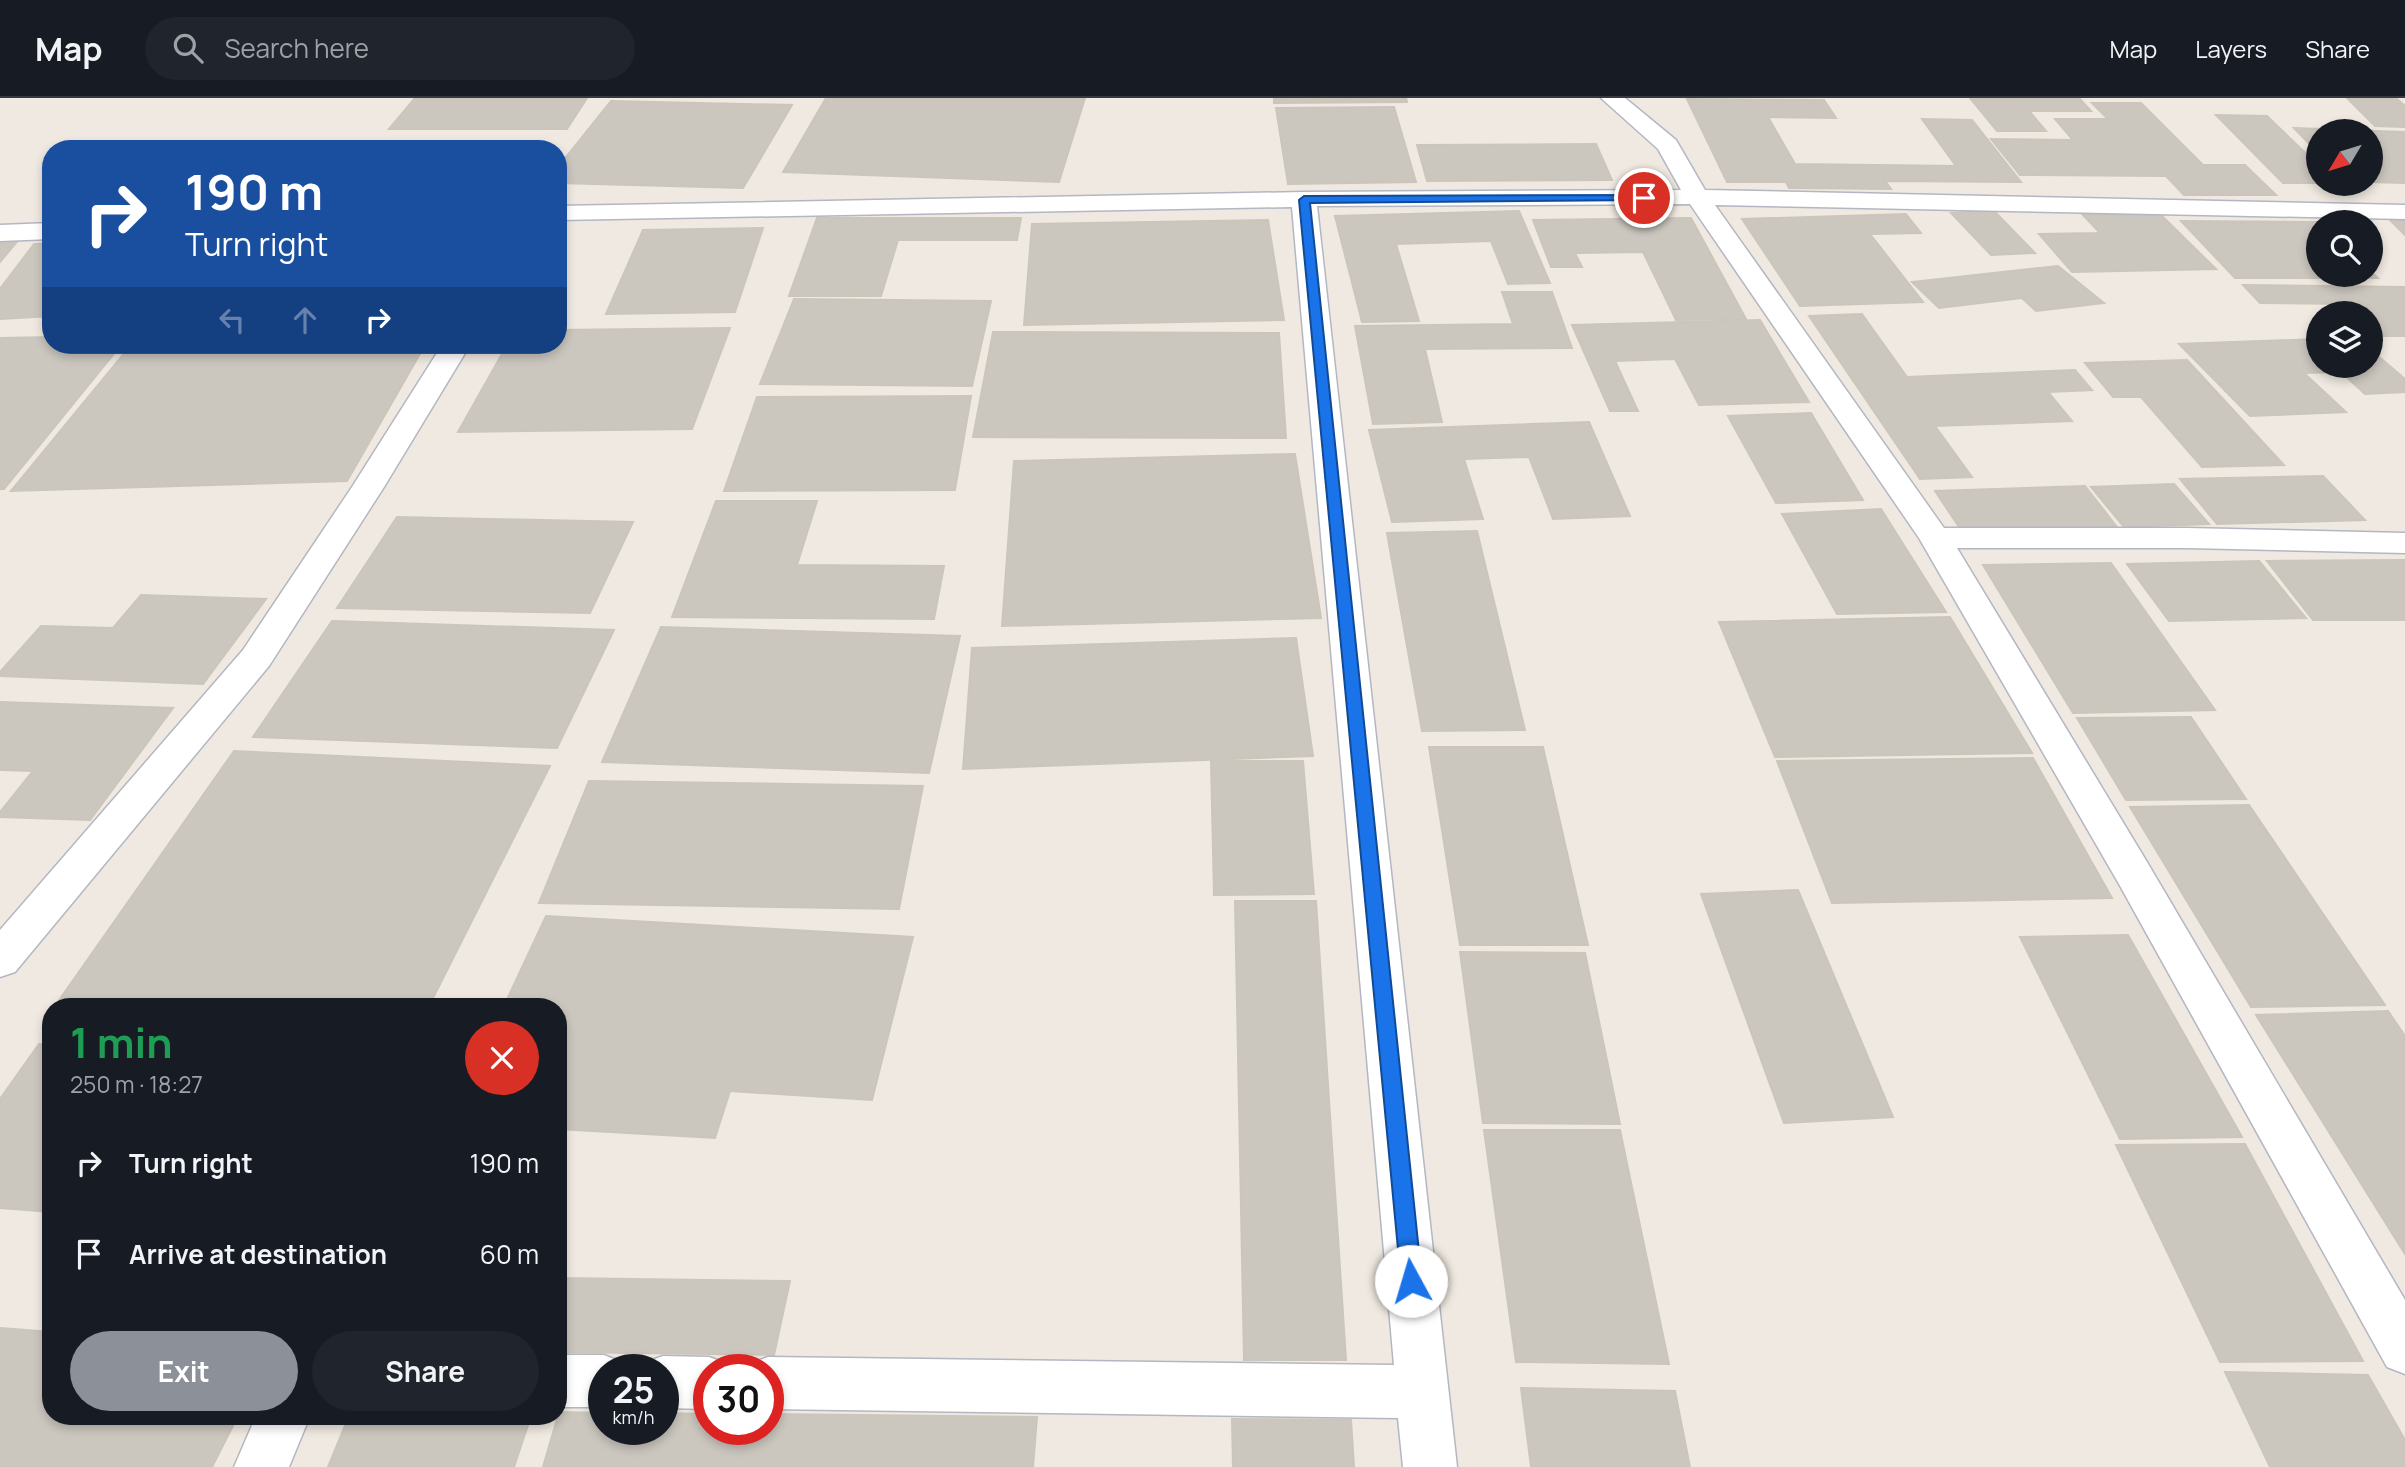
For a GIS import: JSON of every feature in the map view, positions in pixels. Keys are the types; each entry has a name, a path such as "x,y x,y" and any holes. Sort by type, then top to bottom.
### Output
{"street":[{"path":"1612,98 1668,145 1697,197 1935,538 2133,873 2405,1349"},
{"path":"567,213 1304,200 1697,197 2405,212"},
{"path":"1304,200 1430,1467"},
{"path":"0,233 42,231"},
{"path":"0,960 256,658 368,487 450,354"},
{"path":"1935,538 2187,538 2405,543"},
{"path":"567,1381 588,1381"},
{"path":"784,1383 1422,1392"},
{"path":"261,1467 279,1425"}],"building":[{"path":"415,98 587,98 567,129 389,129"},
{"path":"826,98 1085,98 1059,182 783,172"},
{"path":"1274,98 1406,98 1407,102 1274,103"},
{"path":"1970,98 2079,98 2091,111 2029,111 2046,131 1997,131"},
{"path":"2347,98 2396,98 2405,106 2405,127 2384,126 2384,119 2368,119"},
{"path":"1687,99 1824,100 1836,118 1768,117 1795,164 1956,166 1922,119 1972,120 2021,182 1885,181 1891,189 1789,188 1786,182 1727,182"},
{"path":"611,101 792,105 743,188 567,183 567,156"},
{"path":"2092,103 2141,103 2203,165 2245,165 2276,195 2184,195 2166,176 2020,175 1991,139 2073,140 2055,119 2108,119"},
{"path":"1394,107 1416,182 1288,184 1276,108"},
{"path":"2216,115 2267,116 2306,154 2306,183 2283,183"},
{"path":"2294,128 2306,128 2306,140"},
{"path":"2384,131 2405,132 2405,183 2384,182"},
{"path":"1596,144 1612,180 1427,181 1417,145"},
{"path":"1519,211 1550,283 1508,284 1491,241 1396,244 1419,321 1362,322 1335,216"},
{"path":"1994,211 2035,253 1991,255 1951,213"},
{"path":"1906,214 1921,233 1870,234 1923,302 1800,306 1742,219"},
{"path":"2160,214 2216,269 2072,272 2039,234 2100,233 2083,215"},
{"path":"817,218 1021,218 1017,240 898,240 881,296 789,296"},
{"path":"1691,218 1746,319 1676,320 1643,252 1575,253 1582,267 1551,267 1533,220"},
{"path":"2389,219 2405,220 2405,235"},
{"path":"1268,220 1284,320 1024,325 1032,224"},
{"path":"2181,221 2306,222 2306,278 2235,278"},
{"path":"763,228 735,312 606,314 643,230"},
{"path":"20,238 0,262 0,239"},
{"path":"34,244 42,244 42,317 0,319 0,289"},
{"path":"2058,266 2104,303 2036,311 2022,298 1939,308 1912,282"},
{"path":"2243,285 2405,287 2405,336 2383,336 2383,301 2260,303"},
{"path":"1502,292 1552,292 1572,348 1425,349 1442,422 1373,424 1355,326 1513,324"},
{"path":"794,299 991,301 972,386 760,384"},
{"path":"1862,314 1907,377 2075,370 2092,390 2048,392 2072,421 1935,426 1972,477 1920,479 1809,316"},
{"path":"1760,320 1809,402 1699,405 1675,359 1615,361 1638,411 1610,411 1572,325"},
{"path":"730,328 692,429 458,432 502,354 567,354 567,330"},
{"path":"993,332 1279,333 1286,438 973,437"},
{"path":"42,337 42,354 114,354 4,489 0,489 0,338"},
{"path":"2306,339 2306,378 2309,378 2346,412 2250,416 2179,344"},
{"path":"124,354 420,354 347,481 11,491"},
{"path":"2187,360 2284,465 2202,467 2141,397 2113,397 2085,363"},
{"path":"2383,360 2405,379 2405,392 2365,394 2348,378 2383,378"},
{"path":"971,396 955,490 724,491 757,397"},
{"path":"1811,413 1863,500 1776,503 1728,416"},
{"path":"1589,422 1630,516 1553,519 1529,457 1464,459 1483,519 1392,522 1369,430"},
{"path":"1295,454 1321,618 1002,626 1014,461"},
{"path":"2323,476 2365,520 2217,524 2180,479"},
{"path":"2174,484 2209,524 2124,527 2091,487"},
{"path":"2085,486 2117,527 1963,533 1935,491"},
{"path":"716,501 817,501 797,565 944,566 934,619 672,617"},
{"path":"1881,509 1946,612 1837,614 1782,514"},
{"path":"397,517 633,522 590,613 337,608"},
{"path":"1477,531 1525,730 1422,731 1387,533"},
{"path":"2405,560 2405,620 2313,620 2267,561"},
{"path":"2259,561 2306,618 2169,621 2127,564"},
{"path":"2111,563 2215,710 2073,713 1983,565"},
{"path":"141,595 266,599 203,684 0,676 0,672 41,626 113,628"},
{"path":"1950,617 2032,753 1775,757 1719,622"},
{"path":"332,621 614,630 557,748 253,737"},
{"path":"661,627 960,636 929,773 602,762"},
{"path":"1296,638 1313,756 963,769 972,648"},
{"path":"0,702 173,708 90,820 0,817 0,812 33,771 0,770"},
{"path":"2191,717 2246,799 2126,800 2077,718"},
{"path":"1429,747 1543,747 1588,945 1460,945"},
{"path":"234,751 550,766 433,998 61,998"},
{"path":"2033,758 2112,898 1832,903 1777,761"},
{"path":"1211,761 1303,761 1314,894 1214,895"},
{"path":"589,781 923,786 899,909 539,903"},
{"path":"2249,805 2385,1005 2251,1007 2130,807"},
{"path":"1798,890 1893,1117 1784,1123 1701,894"},
{"path":"1235,901 1316,901 1346,1360 1244,1360"},
{"path":"546,916 913,937 872,1100 730,1091 715,1138 567,1130 567,998 508,998"},
{"path":"2128,935 2242,1137 2120,1139 2020,937"},
{"path":"1460,952 1585,953 1620,1124 1483,1123"},
{"path":"2388,1011 2405,1036 2405,1254 2256,1015"},
{"path":"39,1044 42,1044 42,1211 0,1208 0,1099"},
{"path":"1484,1130 1620,1130 1669,1364 1516,1362"},
{"path":"2245,1144 2363,1361 2220,1362 2116,1145"},
{"path":"567,1278 790,1281 774,1354 567,1352"},
{"path":"0,1328 42,1331 42,1425 233,1425 212,1467 0,1467"},
{"path":"2225,1372 2368,1375 2405,1440 2405,1467 2270,1467"},
{"path":"1521,1388 1675,1391 1690,1467 1531,1467"},
{"path":"567,1412 588,1413 588,1445 679,1445 679,1413 693,1414 693,1445 784,1445 784,1414 1037,1417 1033,1467 543,1467 555,1425 567,1425"},
{"path":"1232,1419 1351,1420 1354,1467 1233,1467"},
{"path":"345,1425 528,1425 514,1467 328,1467"}],"route":[{"path":"1411,1281 1304,200 1644,198"}]}
